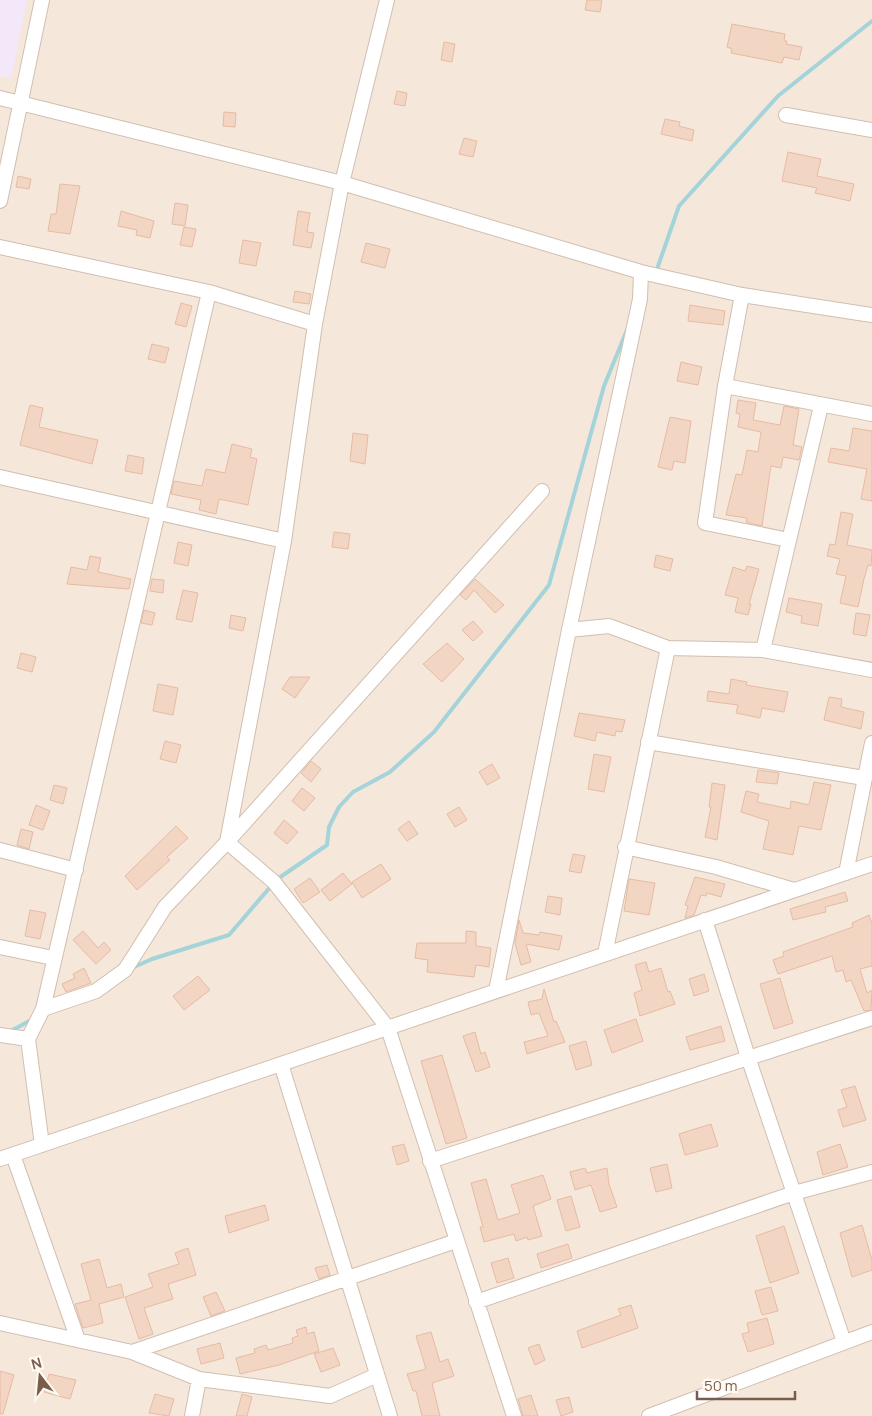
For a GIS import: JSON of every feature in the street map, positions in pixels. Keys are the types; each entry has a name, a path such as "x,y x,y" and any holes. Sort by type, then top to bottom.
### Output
{"street":[{"path":"0,201 42,0"},
{"path":"227,842 284,541 315,324 342,182 387,0"},
{"path":"0,98 342,182 641,272 742,295 872,315"},
{"path":"786,115 872,130"},
{"path":"0,247 209,292 315,324"},
{"path":"496,991 569,630 640,299 641,272"},
{"path":"42,1145 28,1039 43,1009 53,958 76,870 209,292"},
{"path":"742,295 725,386 705,523 789,540"},
{"path":"725,386 820,406 872,414"},
{"path":"763,650 820,406"},
{"path":"0,476 284,541"},
{"path":"43,1009 96,991 126,970 164,907 227,842 542,491"},
{"path":"569,630 610,626 668,648 763,650 872,670"},
{"path":"604,954 668,648"},
{"path":"648,742 864,778"},
{"path":"846,873 872,743"},
{"path":"227,842 274,882 388,1028 514,1416"},
{"path":"625,847 716,867 794,890"},
{"path":"0,850 76,870"},
{"path":"78,1340 6,1157 872,864"},
{"path":"705,920 748,1057 844,1342"},
{"path":"0,947 53,958"},
{"path":"430,1161 872,1018"},
{"path":"0,1035 28,1039"},
{"path":"281,1064 390,1416"},
{"path":"476,1302 794,1194 872,1172"},
{"path":"132,1352 456,1241"},
{"path":"0,1323 132,1352 199,1379 330,1396 377,1375"},
{"path":"649,1416 872,1332"},
{"path":"192,1416 199,1379"}],"shaded area":[{"path":"0,0 872,0 872,1416 0,1416"},
{"path":"0,0 27,0 11,79 0,76"}],"building":[{"path":"587,0 602,0 600,12 585,10"},
{"path":"732,24 785,34 784,41 787,41 786,44 802,47 799,60 784,57 782,63 731,53 732,49 727,47"},
{"path":"444,42 455,44 452,62 441,60"},
{"path":"397,91 407,93 405,106 394,104"},
{"path":"224,112 236,113 235,127 223,126"},
{"path":"665,119 680,122 679,126 694,130 692,141 661,134"},
{"path":"464,138 477,141 473,157 459,154"},
{"path":"788,152 821,159 817,176 854,184 850,201 815,193 817,188 782,181"},
{"path":"18,176 31,179 29,189 16,187"},
{"path":"60,184 80,186 70,234 48,231 51,214 56,214"},
{"path":"175,203 188,205 185,226 172,224"},
{"path":"121,211 154,221 150,238 136,235 137,230 118,226"},
{"path":"298,211 310,213 307,232 314,233 311,248 293,245"},
{"path":"184,227 196,229 192,247 180,245"},
{"path":"243,240 261,243 256,266 239,263"},
{"path":"366,243 390,249 385,268 361,262"},
{"path":"295,291 311,294 309,304 293,302"},
{"path":"181,303 192,306 186,327 175,324"},
{"path":"690,305 725,311 723,325 688,321"},
{"path":"152,344 169,348 165,363 148,359"},
{"path":"681,362 702,367 698,385 677,381"},
{"path":"738,400 756,403 753,420 780,425 784,406 799,409 793,445 802,447 799,460 783,457 781,468 771,466 762,526 746,522 747,518 726,515 736,474 742,475 747,450 758,452 761,432 738,427 740,414 736,413"},
{"path":"30,405 43,408 39,427 98,440 92,464 20,445"},
{"path":"670,417 691,421 685,463 674,461 672,470 658,467"},
{"path":"853,428 872,431 872,501 861,499 867,469 828,462 831,448 849,451"},
{"path":"353,433 368,435 365,464 350,461"},
{"path":"232,444 252,449 250,457 257,459 248,505 219,499 216,514 199,510 201,500 171,494 174,481 202,486 206,469 225,473"},
{"path":"128,455 144,458 142,474 125,471"},
{"path":"841,512 853,514 847,545 872,550 871,566 868,565 858,607 840,603 846,576 836,574 840,559 827,556 830,544 835,545"},
{"path":"334,532 350,534 348,549 332,547"},
{"path":"178,542 192,545 188,566 174,563"},
{"path":"656,555 673,559 670,571 654,567"},
{"path":"90,556 101,558 98,572 131,579 129,589 67,584 71,567 87,570"},
{"path":"747,566 759,569 749,604 751,604 748,615 735,612 738,598 725,595 733,567 745,571"},
{"path":"152,579 164,580 163,593 150,591"},
{"path":"475,579 504,605 495,613 474,590 466,600 460,595"},
{"path":"183,590 198,593 192,622 176,619"},
{"path":"789,598 822,604 818,626 801,623 802,616 786,612"},
{"path":"144,610 155,613 152,625 141,623"},
{"path":"856,613 870,615 866,636 853,634"},
{"path":"231,615 246,618 243,631 229,628"},
{"path":"473,621 483,632 473,641 462,630"},
{"path":"447,643 464,659 442,682 423,664"},
{"path":"21,653 36,657 32,672 17,668"},
{"path":"290,677 310,677 295,698 282,689"},
{"path":"731,679 747,682 746,685 788,692 784,712 762,708 760,718 736,713 738,705 707,701 708,691 729,694"},
{"path":"158,684 178,688 173,715 153,711"},
{"path":"829,697 842,699 841,707 864,712 861,729 824,720"},
{"path":"579,713 625,720 622,732 616,731 615,736 597,732 595,741 574,736"},
{"path":"165,741 181,745 176,763 160,759"},
{"path":"594,754 611,757 604,792 588,789"},
{"path":"311,761 321,769 311,782 301,773"},
{"path":"492,764 500,778 487,785 479,772"},
{"path":"758,770 779,773 777,784 756,782"},
{"path":"814,782 831,785 821,830 799,826 793,855 763,849 769,821 741,812 746,791 759,794 757,802 790,809 791,801 809,805"},
{"path":"712,783 725,785 717,840 705,837 711,807 709,807"},
{"path":"54,785 67,788 63,804 50,800"},
{"path":"302,788 315,798 304,811 292,801"},
{"path":"36,805 50,811 43,830 29,825"},
{"path":"459,807 467,820 455,827 447,814"},
{"path":"284,820 298,832 287,844 274,833"},
{"path":"409,821 418,834 407,841 398,829"},
{"path":"176,826 188,838 167,857 170,860 137,890 125,876"},
{"path":"21,829 33,832 29,849 17,845"},
{"path":"573,854 585,856 581,873 569,871"},
{"path":"381,864 391,879 362,898 352,882"},
{"path":"343,873 352,884 330,901 321,890"},
{"path":"695,877 725,884 721,897 707,893 706,896 701,895 694,915 685,918 688,906 685,905"},
{"path":"310,878 320,892 303,903 294,889"},
{"path":"629,879 655,883 649,915 624,911"},
{"path":"845,892 848,901 825,907 826,912 793,920 790,909"},
{"path":"548,896 562,898 560,915 545,912"},
{"path":"30,910 46,913 40,939 25,936"},
{"path":"869,915 872,924 872,966 860,969 867,993 872,990 871,1010 864,1011 851,980 846,982 843,970 836,972 832,956 778,974 773,960 784,956 783,952 853,927 852,923"},
{"path":"519,920 523,933 539,935 540,932 562,936 559,950 526,944 531,962 521,965 515,943"},
{"path":"83,931 98,948 104,942 111,950 96,964 73,940"},
{"path":"466,931 476,932 476,946 491,948 489,967 476,965 474,977 427,972 428,960 415,958 417,943 466,943"},
{"path":"646,962 649,972 661,968 668,992 670,991 675,1004 640,1016 634,993 642,990 635,965"},
{"path":"84,968 91,983 66,992 62,984 75,978 73,974"},
{"path":"704,974 709,991 694,996 689,979"},
{"path":"198,976 210,990 184,1010 173,996"},
{"path":"780,978 793,1023 774,1029 760,984"},
{"path":"544,989 554,1022 556,1021 565,1042 527,1054 524,1042 548,1036 539,1013 531,1015 528,1002 542,999"},
{"path":"636,1019 643,1041 612,1053 604,1030"},
{"path":"721,1026 725,1041 690,1050 686,1037"},
{"path":"475,1032 481,1054 485,1052 490,1067 476,1072 463,1036"},
{"path":"586,1041 592,1065 576,1070 569,1046"},
{"path":"442,1055 467,1138 446,1144 421,1061"},
{"path":"855,1086 866,1120 843,1127 838,1110 847,1107 841,1090"},
{"path":"711,1124 718,1146 685,1155 679,1134"},
{"path":"404,1144 409,1161 397,1165 392,1147"},
{"path":"840,1144 848,1167 823,1175 817,1152"},
{"path":"667,1164 672,1188 656,1192 650,1168"},
{"path":"585,1168 587,1173 607,1168 609,1184 617,1207 600,1212 591,1185 575,1190 570,1172"},
{"path":"543,1175 551,1199 533,1206 542,1236 528,1240 527,1237 516,1241 514,1234 484,1242 480,1227 483,1227 471,1183 486,1179 498,1220 520,1213 511,1185"},
{"path":"571,1196 580,1227 566,1231 557,1200"},
{"path":"265,1205 269,1220 229,1233 225,1216"},
{"path":"862,1225 872,1260 872,1270 852,1277 840,1233"},
{"path":"784,1226 799,1273 770,1283 756,1236"},
{"path":"568,1244 572,1258 541,1268 537,1254"},
{"path":"188,1248 196,1275 168,1284 173,1299 144,1308 153,1334 139,1339 125,1297 153,1287 148,1274 179,1264 175,1253"},
{"path":"508,1258 514,1278 497,1283 491,1263"},
{"path":"99,1259 107,1288 121,1284 124,1297 99,1304 103,1323 83,1328 75,1304 91,1300 81,1264"},
{"path":"327,1265 330,1275 319,1279 315,1268"},
{"path":"771,1287 778,1311 762,1315 755,1291"},
{"path":"216,1292 225,1311 211,1316 203,1297"},
{"path":"631,1305 638,1328 582,1348 577,1331 621,1315 618,1309"},
{"path":"767,1318 774,1344 748,1352 742,1334 749,1332 747,1323"},
{"path":"306,1327 307,1334 314,1332 319,1351 279,1365 240,1374 236,1358 255,1353 254,1349 266,1345 268,1350 293,1343 292,1338 298,1336 296,1330"},
{"path":"431,1332 440,1362 448,1359 454,1376 432,1383 440,1416 422,1416 416,1391 413,1391 407,1374 426,1369 416,1336"},
{"path":"220,1343 224,1358 201,1364 197,1349"},
{"path":"539,1344 545,1360 535,1365 528,1348"},
{"path":"333,1348 340,1365 321,1372 314,1354"},
{"path":"0,1371 14,1375 3,1414 0,1414"},
{"path":"49,1374 76,1380 70,1399 44,1392"},
{"path":"155,1394 174,1399 169,1416 149,1413"},
{"path":"242,1394 252,1397 247,1416 236,1416"},
{"path":"531,1395 538,1416 523,1416 518,1399"},
{"path":"569,1397 573,1412 561,1416 556,1400"}],"waterway":[{"path":"656,272 679,206 778,96 872,21"},
{"path":"276,880 327,845 329,827 339,807 353,792 390,772 434,732 549,585 604,386 627,330"},
{"path":"132,968 152,959 229,935 272,885"},
{"path":"9,1032 33,1019"}]}
